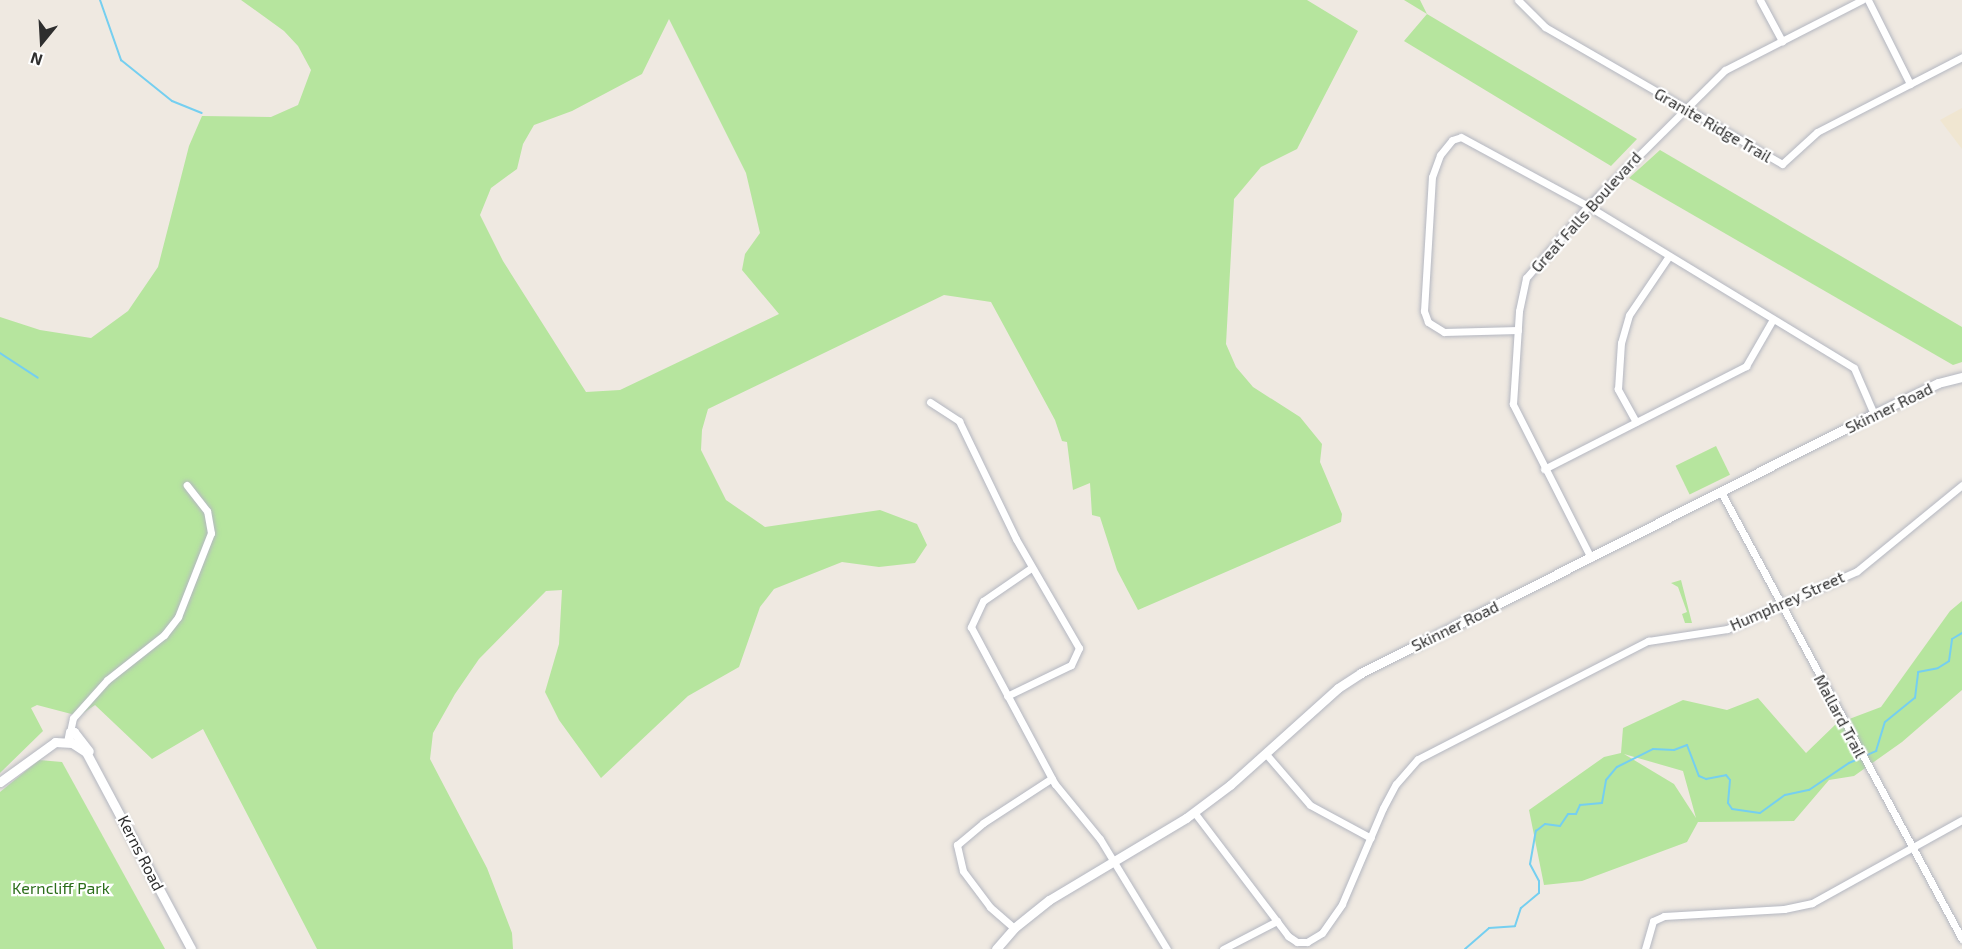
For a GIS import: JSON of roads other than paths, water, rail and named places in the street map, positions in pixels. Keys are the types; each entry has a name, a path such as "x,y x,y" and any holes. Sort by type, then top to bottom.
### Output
{"street":[{"name":"Granite Ridge Trail","path":"1518,0 1545,27 1782,164 1817,132 1962,57"},
{"path":"1760,0 1782,41"},
{"name":"Great Falls Boulevard","path":"1591,558 1513,404 1518,330 1526,278 1588,206 1684,108 1725,70 1862,0"},
{"path":"1868,0 1910,84"},
{"path":"1518,330 1444,332 1428,322 1424,311 1428,204 1440,155 1452,140 1469,139 1588,206 1854,368 1874,414"},
{"path":"1636,422 1618,389 1621,343 1629,315 1669,256"},
{"path":"1544,469 1746,366 1773,319"},
{"name":"Skinner Road","path":"996,949 1014,928 1049,900 1194,812 1266,754 1338,688 1361,673 1874,414 1938,383 1962,377"},
{"path":"930,402 958,421 1031,568 1077,641 1078,655 1071,665 1006,696"},
{"path":"0,782 49,745 68,742 73,718 107,680 164,635 178,617 211,533 207,511 187,485"},
{"name":"Humphrey Street","path":"1277,921 1297,942 1307,942 1322,933 1342,904 1396,784 1429,752 1648,641 1727,629 1857,571 1962,485"},
{"name":"Mallard Trail","path":"1720,492 1873,779 1962,939"},
{"path":"1031,568 998,588 971,620 973,633 1052,778 1114,861 1167,949"},
{"name":"Kerns Road","path":"70,732 79,736 191,949"},
{"name":"Kerns Road","path":"68,742 90,757"},
{"path":"1266,754 1310,805 1371,838"},
{"path":"1014,928 990,907 963,871 957,845 983,823 1052,778"},
{"path":"1194,812 1277,921 1223,949"},
{"path":"1645,949 1653,921 1664,916 1784,909 1812,903 1962,820"}],"waterway":[{"path":"100,0 121,60 172,101 202,113"},
{"path":"0,353 38,378"},
{"path":"1465,949 1489,928 1515,926 1521,908 1539,893 1539,881 1530,864 1536,831 1545,824 1560,826 1568,814 1576,814 1580,805 1602,803 1606,780 1617,767 1653,749 1674,750 1687,745 1699,776 1706,779 1726,775 1730,780 1728,803 1732,809 1760,813 1785,795 1809,790 1849,763 1876,751 1885,722 1915,698 1918,672 1938,668 1949,661 1952,639 1962,633"}],"park label":[{"name":"Kerncliff Park","path":"61,888"}]}
